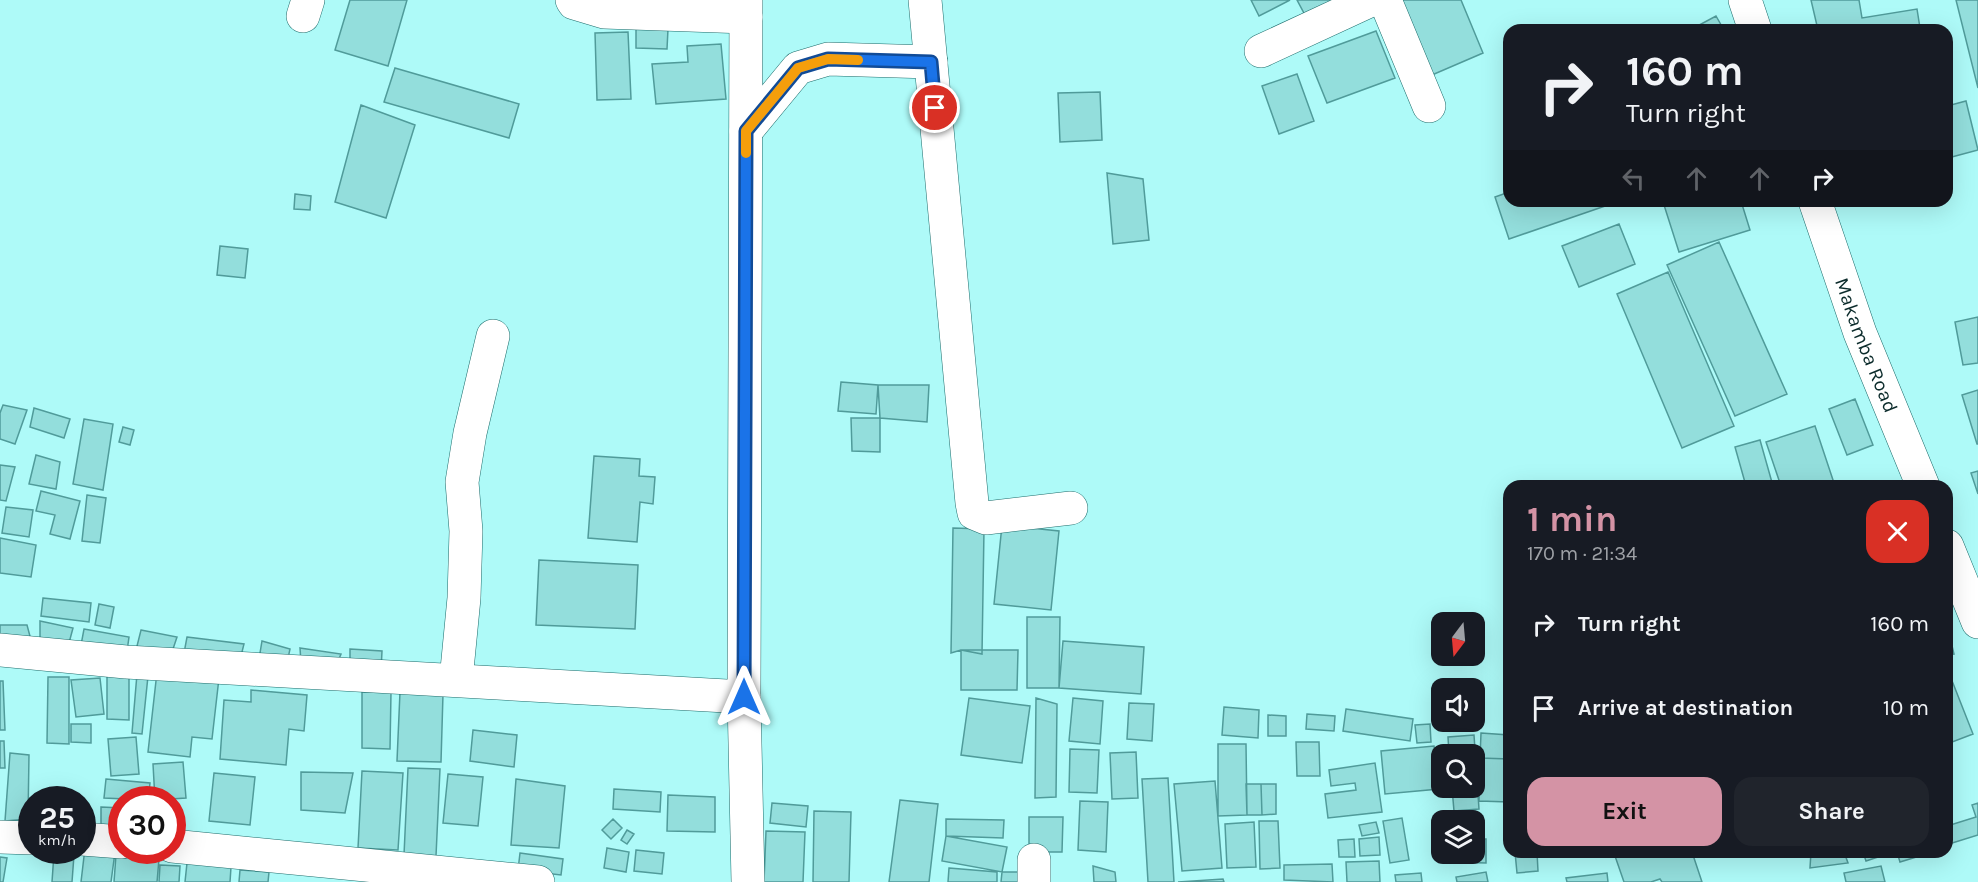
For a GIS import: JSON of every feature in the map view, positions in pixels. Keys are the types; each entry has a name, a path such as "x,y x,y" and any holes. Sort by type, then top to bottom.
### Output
{"street":[{"path":"572,0 574,3 604,12 746,8 744,697 748,882"},
{"path":"925,0 974,513 986,518 1071,508"},
{"path":"1261,51 1371,0"},
{"path":"1385,0 1429,106"},
{"path":"1744,0 1753,24"},
{"path":"746,131 798,68 828,59 931,62"},
{"name":"Makamba Road","path":"1817,207 1860,333 1921,480"},
{"path":"456,680 464,598 466,531 462,482 470,433 493,336"},
{"path":"1953,561 1978,622"},
{"path":"0,650 126,662 744,697"},
{"path":"0,837 18,838"},
{"path":"186,847 538,882"}],"building":[{"path":"350,0 407,0 388,66 335,50"},
{"path":"1251,0 1290,0 1259,16"},
{"path":"1297,0 1333,0 1305,15"},
{"path":"1400,0 1461,0 1483,53 1432,75"},
{"path":"1811,0 1859,0 1862,18 1917,9 1919,24 1817,24"},
{"path":"1956,0 1978,0 1978,88"},
{"path":"1716,16 1721,24 1701,24"},
{"path":"636,28 668,29 667,49 636,48"},
{"path":"1376,31 1395,78 1327,103 1308,56"},
{"path":"628,32 631,99 597,100 595,33"},
{"path":"721,44 726,99 656,104 652,64 688,62 687,46"},
{"path":"395,68 519,104 509,138 384,102"},
{"path":"1297,74 1314,121 1279,134 1262,86"},
{"path":"1100,92 1102,140 1060,142 1058,93"},
{"path":"1966,101 1978,150 1953,157 1953,104"},
{"path":"361,105 415,125 386,218 335,202"},
{"path":"1107,173 1143,179 1149,240 1113,244"},
{"path":"295,194 311,196 310,210 294,209"},
{"path":"1503,194 1503,207 1602,207 1509,239 1495,197"},
{"path":"1665,207 1743,207 1750,230 1679,252"},
{"path":"1619,224 1635,264 1579,287 1562,246"},
{"path":"1719,242 1787,394 1735,416 1667,265"},
{"path":"220,246 248,249 245,278 217,275"},
{"path":"1668,272 1734,426 1682,448 1617,294"},
{"path":"1978,317 1978,363 1963,365 1955,322"},
{"path":"841,382 878,385 876,414 838,411"},
{"path":"878,385 929,385 927,422 880,418"},
{"path":"1978,390 1978,444 1977,444 1962,395"},
{"path":"1855,399 1873,445 1847,455 1829,409"},
{"path":"3,405 27,410 15,444 0,439 0,413"},
{"path":"34,408 70,419 64,438 30,427"},
{"path":"851,418 880,418 880,452 852,451"},
{"path":"84,419 113,424 103,490 73,484"},
{"path":"1815,426 1833,480 1779,480 1766,442"},
{"path":"123,427 134,430 130,445 119,442"},
{"path":"1760,440 1771,480 1744,480 1735,447"},
{"path":"36,455 60,462 56,489 29,484"},
{"path":"594,456 640,459 639,476 655,477 653,504 640,502 637,542 588,538"},
{"path":"0,465 15,467 6,501 0,500"},
{"path":"1978,471 1978,494 1971,473"},
{"path":"41,491 80,501 70,539 50,534 55,515 36,511"},
{"path":"87,495 106,498 100,543 82,541"},
{"path":"6,507 33,510 29,537 2,533"},
{"path":"1002,525 1059,531 1051,610 994,604"},
{"path":"953,528 984,529 982,654 961,650 951,653"},
{"path":"0,538 36,545 31,577 0,573"},
{"path":"539,560 638,565 635,629 536,625"},
{"path":"43,598 91,603 89,622 41,616"},
{"path":"99,604 114,607 110,628 95,625"},
{"path":"1027,617 1060,617 1059,688 1027,688"},
{"path":"40,621 73,628 69,643 40,640"},
{"path":"0,625 27,625 31,640 0,639"},
{"path":"84,629 129,637 126,658 81,645"},
{"path":"141,630 177,637 172,652 136,650"},
{"path":"187,637 244,644 240,660 184,653"},
{"path":"262,641 290,649 287,663 259,659"},
{"path":"1063,641 1144,647 1141,694 1059,688"},
{"path":"300,648 341,654 336,666 301,663"},
{"path":"350,649 382,651 381,671 350,667"},
{"path":"961,650 1018,650 1017,690 961,690"},
{"path":"157,672 219,678 212,739 192,737 190,757 148,752"},
{"path":"137,674 148,676 142,734 132,733"},
{"path":"107,675 129,675 129,720 107,719"},
{"path":"48,677 69,677 69,744 47,743"},
{"path":"100,678 104,714 76,717 71,680"},
{"path":"0,681 3,681 5,730 0,730"},
{"path":"1953,683 1973,734 1953,742"},
{"path":"251,690 307,695 304,731 289,729 286,765 220,759 224,700 251,702"},
{"path":"362,692 391,692 390,749 362,748"},
{"path":"400,692 443,694 441,762 397,761"},
{"path":"969,698 1030,706 1022,763 961,755"},
{"path":"1036,698 1057,704 1056,797 1035,798"},
{"path":"1073,698 1103,701 1100,744 1069,741"},
{"path":"1129,703 1154,704 1152,741 1127,739"},
{"path":"1224,707 1259,710 1258,738 1222,735"},
{"path":"1346,709 1413,719 1410,741 1343,731"},
{"path":"1307,714 1335,716 1334,731 1306,729"},
{"path":"1268,715 1286,716 1286,736 1268,736"},
{"path":"71,724 91,724 91,743 71,742"},
{"path":"1430,724 1431,742 1417,743 1415,725"},
{"path":"473,730 517,735 514,767 470,761"},
{"path":"1481,733 1503,735 1503,759 1485,758 1485,744 1481,744"},
{"path":"1474,735 1475,744 1448,744 1448,737"},
{"path":"136,737 139,774 111,776 108,739"},
{"path":"0,741 4,741 5,768 0,768"},
{"path":"1296,742 1319,742 1320,776 1297,776"},
{"path":"1218,744 1246,744 1247,815 1218,816"},
{"path":"1431,746 1431,790 1385,794 1381,751"},
{"path":"1070,749 1099,750 1097,793 1069,792"},
{"path":"1136,752 1138,798 1112,799 1110,753"},
{"path":"10,753 29,755 29,786 18,786 18,820 5,821"},
{"path":"1485,758 1503,759 1503,802 1479,801 1479,798 1485,798"},
{"path":"183,762 185,786 154,786 153,764"},
{"path":"1375,763 1382,812 1328,818 1325,794 1356,790 1355,783 1331,786 1329,770"},
{"path":"408,768 440,769 436,856 404,855"},
{"path":"362,771 403,773 398,850 358,848"},
{"path":"301,772 353,773 345,813 301,810"},
{"path":"214,773 255,777 250,825 209,821"},
{"path":"448,774 483,777 478,826 443,823"},
{"path":"1168,778 1174,882 1148,882 1142,779"},
{"path":"106,779 150,783 150,786 108,786 108,798 104,798"},
{"path":"516,779 565,786 559,848 511,845"},
{"path":"1215,781 1222,868 1182,871 1174,784"},
{"path":"1246,784 1261,784 1262,815 1247,815"},
{"path":"1261,784 1276,784 1276,814 1262,815"},
{"path":"614,789 661,792 660,812 613,809"},
{"path":"668,795 715,797 715,832 667,831"},
{"path":"1453,798 1478,798 1479,809 1454,810"},
{"path":"900,800 938,804 929,882 889,882"},
{"path":"1080,801 1108,802 1106,852 1078,850"},
{"path":"772,803 808,806 806,827 770,823"},
{"path":"1978,803 1978,835 1953,843 1953,824 1976,817 1972,805"},
{"path":"101,807 108,807 108,832 101,832"},
{"path":"814,811 851,812 849,882 813,882"},
{"path":"1029,817 1063,817 1062,852 1029,852"},
{"path":"1402,818 1409,860 1390,863 1383,821"},
{"path":"613,819 622,828 611,839 602,830"},
{"path":"946,819 1004,820 1003,838 946,836"},
{"path":"1259,821 1278,821 1280,868 1260,869"},
{"path":"1254,822 1256,867 1227,868 1225,824"},
{"path":"1376,822 1379,833 1362,836 1359,825"},
{"path":"627,830 634,834 627,844 621,840"},
{"path":"766,831 805,832 803,882 764,882"},
{"path":"946,836 1007,847 1002,872 942,861"},
{"path":"1379,837 1380,855 1360,856 1359,839"},
{"path":"1354,839 1355,857 1339,857 1338,840"},
{"path":"1485,839 1486,839 1485,863"},
{"path":"607,848 629,852 626,872 604,868"},
{"path":"96,849 108,851 108,864 113,864 111,882 81,882 83,864 96,864"},
{"path":"636,850 664,853 662,874 634,871"},
{"path":"520,853 563,859 561,875 518,870"},
{"path":"0,857 7,858 3,882 0,882"},
{"path":"1516,858 1537,858 1538,871 1517,873"},
{"path":"1616,858 1694,858 1702,882 1662,882 1660,879 1651,882 1624,882"},
{"path":"1811,858 1846,858 1848,863 1810,868"},
{"path":"1899,858 1913,858 1900,862"},
{"path":"1379,861 1380,882 1347,882 1346,862"},
{"path":"187,863 231,867 230,882 185,882"},
{"path":"53,864 73,864 72,882 52,882"},
{"path":"115,864 159,864 157,882 114,882"},
{"path":"1332,864 1333,882 1284,880 1284,865"},
{"path":"160,865 180,866 179,882 159,882"},
{"path":"1093,866 1115,872 1116,882 1094,882"},
{"path":"1881,866 1885,882 1846,882 1844,873"},
{"path":"949,868 997,872 997,882 948,882"},
{"path":"240,870 269,872 268,882 239,882"},
{"path":"1002,872 1025,872 1024,882 1001,882"},
{"path":"1486,872 1488,882 1457,882 1456,877"},
{"path":"1421,873 1422,882 1396,882 1395,875"},
{"path":"1607,873 1608,882 1567,882 1566,878"},
{"path":"1223,879 1224,882 1178,882"}],"slow traffic":[{"path":"746,153 746,131 798,68 828,59 858,60"}],"route":[{"path":"744,697 746,131 798,68 828,59 931,62 935,108"}]}
